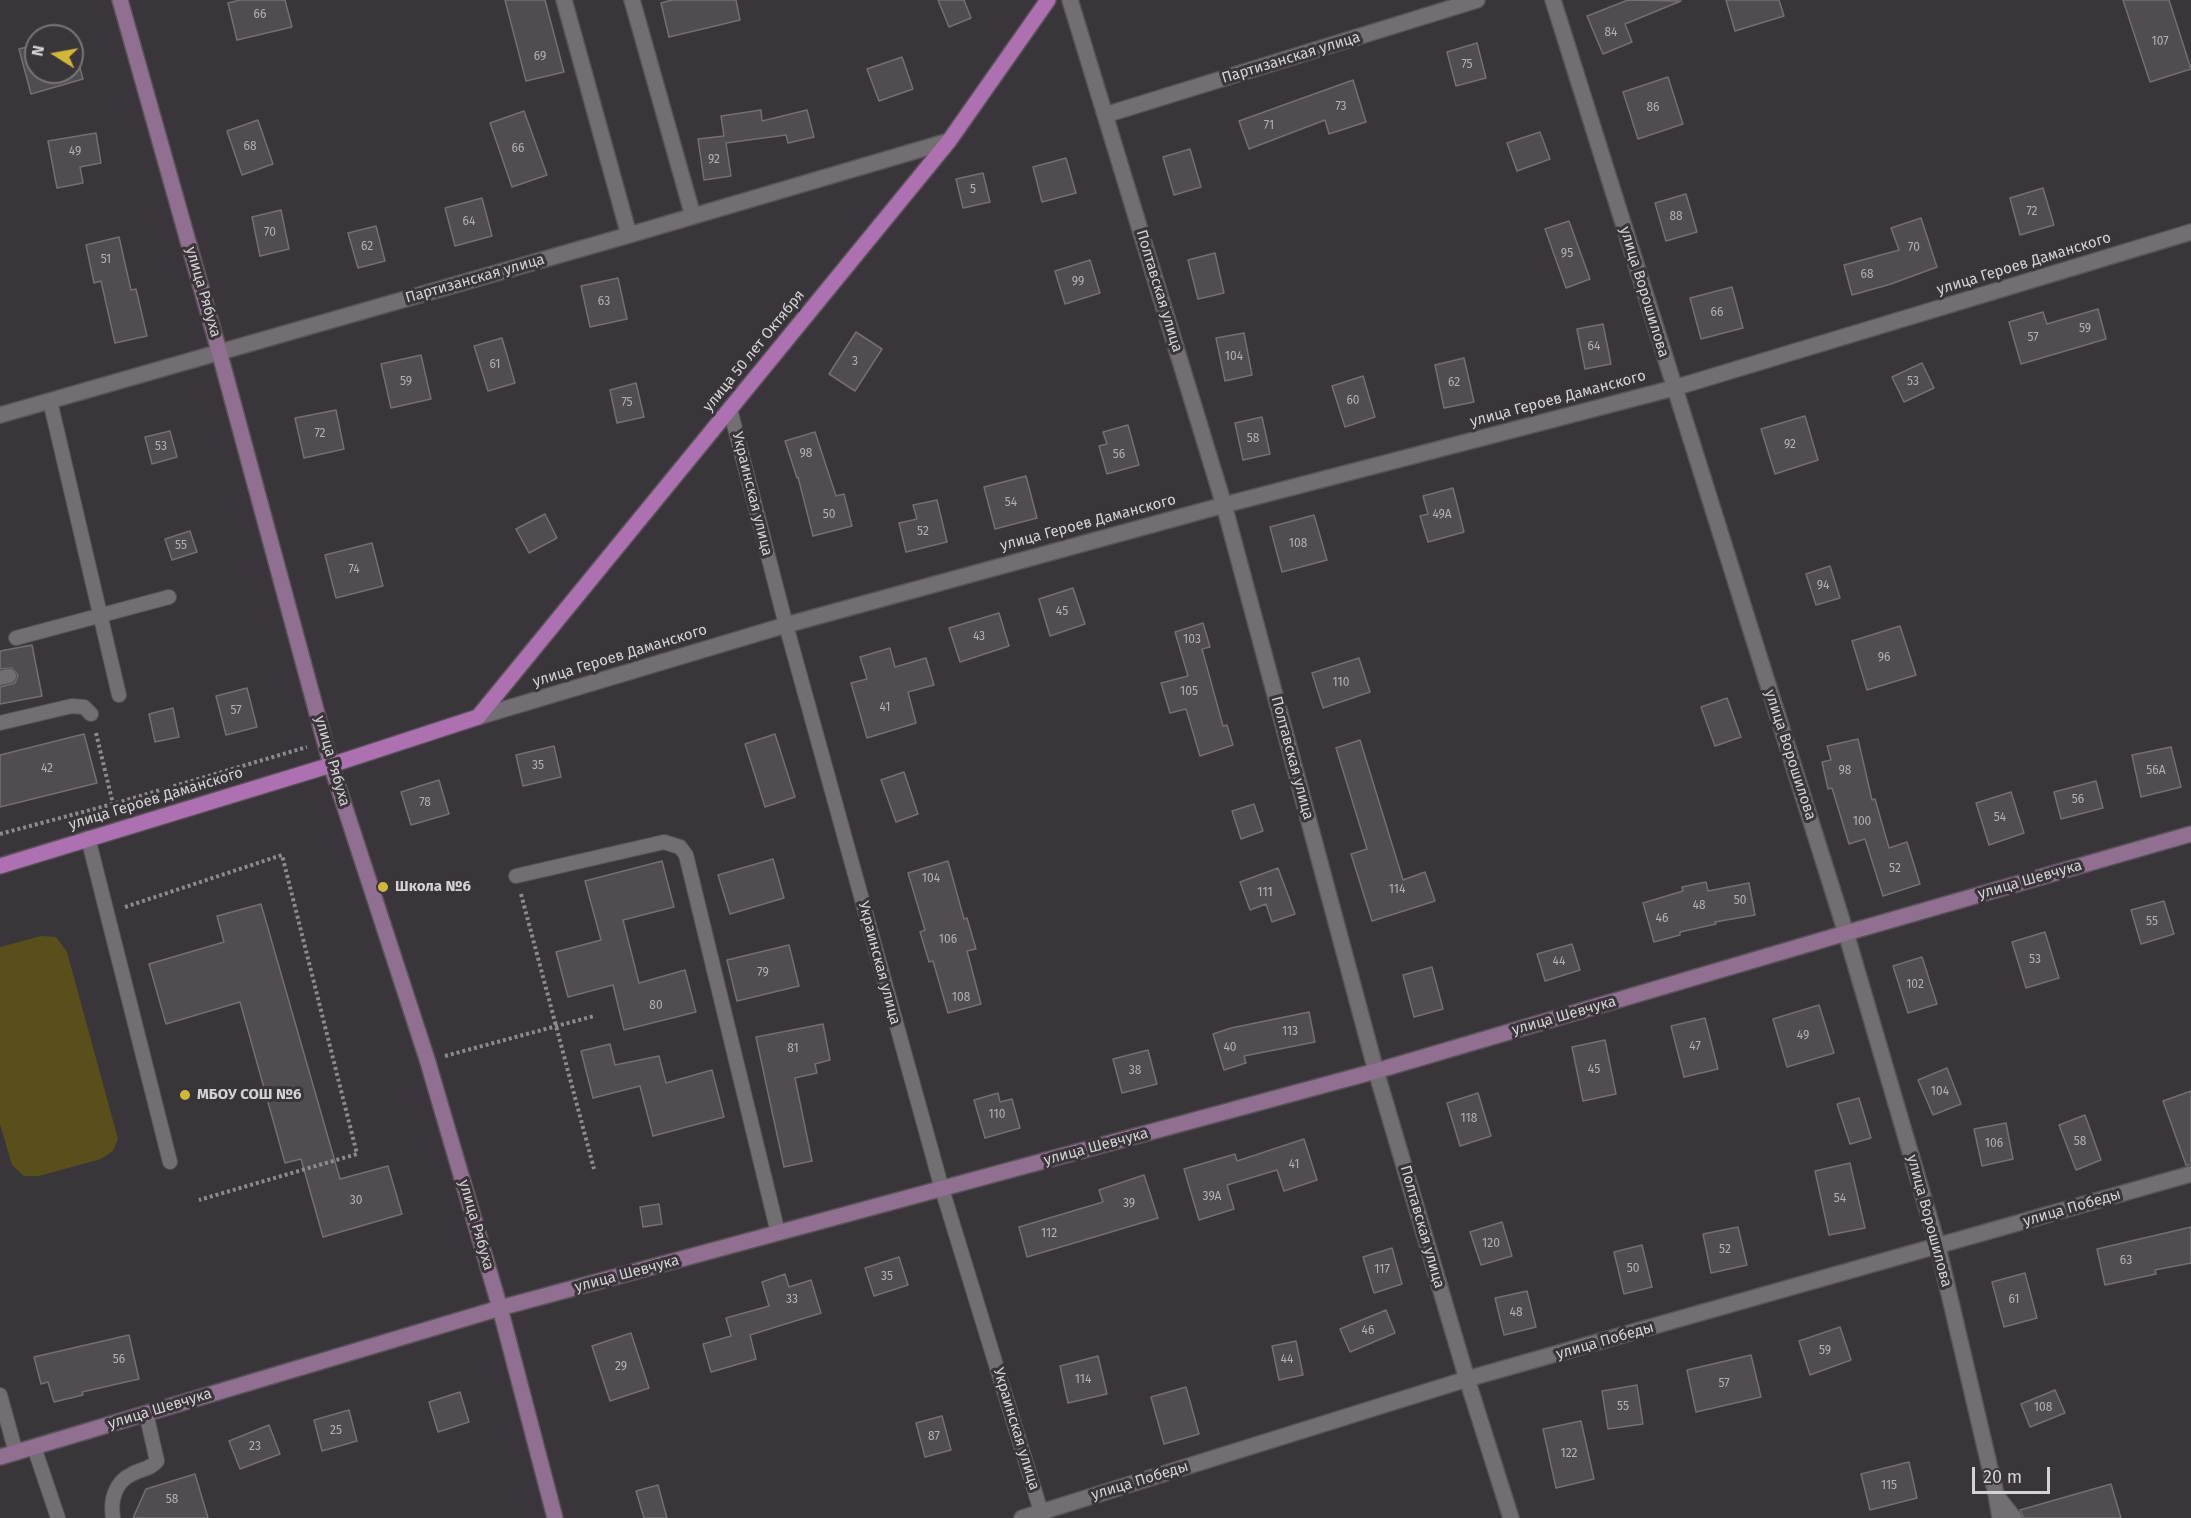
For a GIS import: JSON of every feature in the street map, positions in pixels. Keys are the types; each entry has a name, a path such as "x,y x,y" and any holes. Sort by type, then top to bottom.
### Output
{"main road":[{"name":"улица 50 лет Октября","path":"478,717 949,141 1048,0"},
{"name":"улица Героев Даманского","path":"0,866 331,765 478,717"}],"street":[{"name":"улица Рябуха","path":"120,0 219,351 331,765 427,1059 500,1308 555,1518"},
{"path":"564,0 629,235"},
{"path":"632,0 693,216"},
{"name":"Полтавская улица","path":"1070,0 1224,505 1376,1071 1467,1379 1511,1518"},
{"name":"Партизанская улица","path":"1106,115 1477,0"},
{"name":"улица Ворошилова","path":"1553,0 1846,933 1938,1246 2000,1518"},
{"name":"Партизанская улица","path":"0,415 949,141"},
{"name":"улица Героев Даманского","path":"478,717 786,625 1224,505 1674,388 2191,232"},
{"name":"улица Шевчука","path":"0,1457 500,1308 1376,1071 2191,834"},
{"name":"улица Победы","path":"1022,1518 1042,1515 1467,1379 2191,1174"}],"lane":[{"path":"51,401 119,695"},
{"name":"Украинская улица","path":"730,409 786,625 942,1189 1042,1515"},
{"path":"16,638 169,597"},
{"path":"0,723 72,706 84,707 91,714"},
{"path":"88,838 170,1162"},
{"path":"516,876 664,842 680,847 686,855 778,1233"},
{"path":"0,1395 16,1453"},
{"path":"113,1518 112,1497 118,1485 130,1475 153,1466 157,1461 146,1413"},
{"path":"34,1447 58,1518"},
{"path":"1996,1494 2015,1518"}],"path":[{"path":"91,714 113,804"},
{"path":"0,834 113,804 308,746"},
{"path":"108,913 282,855 357,1154 199,1200"},
{"path":"516,876 594,1169"},
{"path":"427,1059 455,1054 594,1016"}],"shaded area":[{"path":"41,936 56,937 67,952 118,1139 113,1151 101,1159 39,1176 24,1176 12,1165 0,1124 0,947"}],"building":[{"path":"240,0 285,0 292,27 237,40 228,3"},
{"path":"505,0 545,0 564,72 526,81"},
{"path":"672,0 736,0 740,20 669,37 661,3"},
{"path":"938,0 964,0 971,18 949,27"},
{"path":"1628,0 1681,1 1625,24 1632,42 1603,54 1587,16"},
{"path":"1726,0 1779,0 1784,16 1735,31"},
{"path":"2123,0 2169,0 2191,69 2150,82"},
{"path":"1477,43 1486,78 1456,86 1447,52"},
{"path":"24,48 24,68 19,49"},
{"path":"902,57 913,89 879,101 867,69"},
{"path":"1668,77 1683,124 1638,139 1623,92"},
{"path":"1353,80 1366,122 1329,134 1325,120 1249,149 1239,121"},
{"path":"28,84 66,84 31,94"},
{"path":"761,110 762,121 807,110 814,137 788,143 786,135 726,143 731,176 704,180 698,139 724,136 721,116"},
{"path":"524,111 547,175 512,187 490,123"},
{"path":"258,120 273,164 242,175 227,131"},
{"path":"1540,132 1550,159 1517,171 1507,143"},
{"path":"96,133 101,163 80,167 83,183 57,188 48,141"},
{"path":"1190,149 1201,187 1174,195 1163,157"},
{"path":"1066,158 1076,193 1042,202 1033,167"},
{"path":"983,173 990,202 963,208 956,179"},
{"path":"2043,188 2054,225 2020,235 2010,198"},
{"path":"1686,194 1697,232 1666,241 1655,203"},
{"path":"482,198 492,236 455,246 445,208"},
{"path":"281,210 289,249 260,256 252,217"},
{"path":"1921,218 1937,267 1852,295 1844,265 1899,250 1891,228"},
{"path":"1569,221 1590,279 1566,288 1545,229"},
{"path":"376,226 385,261 358,268 348,233"},
{"path":"119,237 131,290 136,289 147,336 115,343 101,281 94,283 86,245"},
{"path":"1215,253 1224,293 1198,299 1188,260"},
{"path":"1090,260 1100,293 1065,304 1055,271"},
{"path":"618,278 627,319 590,327 581,286"},
{"path":"1732,287 1743,328 1701,339 1690,298"},
{"path":"2098,309 2106,339 2021,364 2009,322 2043,312 2047,324"},
{"path":"1603,324 1611,364 1585,369 1577,329"},
{"path":"856,332 882,349 855,391 829,374"},
{"path":"1244,333 1252,375 1225,381 1216,338"},
{"path":"502,338 515,383 488,391 474,346"},
{"path":"421,355 431,399 391,408 381,364"},
{"path":"1464,358 1474,402 1444,408 1435,365"},
{"path":"1922,363 1934,388 1904,402 1892,377"},
{"path":"1363,376 1375,417 1345,427 1332,386"},
{"path":"636,383 644,417 617,423 610,390"},
{"path":"336,410 344,449 304,458 295,418"},
{"path":"1805,416 1818,460 1775,474 1761,429"},
{"path":"1262,417 1270,454 1243,460 1235,423"},
{"path":"1128,425 1139,465 1107,474 1099,446 1107,444 1103,432"},
{"path":"170,431 177,457 152,464 145,437"},
{"path":"815,432 836,496 844,494 852,526 813,536 798,477 785,441"},
{"path":"1026,476 1037,518 995,529 984,487"},
{"path":"1453,488 1464,532 1428,542 1420,516 1428,514 1423,496"},
{"path":"937,500 947,542 906,552 899,523 917,519 913,505"},
{"path":"545,514 557,538 529,553 516,529"},
{"path":"1314,515 1327,560 1282,572 1270,527"},
{"path":"190,531 197,552 172,560 165,539"},
{"path":"372,543 383,586 336,598 325,555"},
{"path":"1830,566 1840,598 1816,605 1806,574"},
{"path":"1073,588 1085,624 1050,636 1039,599"},
{"path":"999,613 1009,646 960,662 949,628"},
{"path":"1203,623 1210,647 1202,649 1223,726 1227,725 1233,745 1200,756 1186,709 1170,713 1161,683 1188,676 1175,632"},
{"path":"1900,626 1916,675 1867,690 1852,641"},
{"path":"32,645 42,696 0,704 0,687 15,683 18,675 12,668 0,669 0,651"},
{"path":"890,648 895,667 926,658 934,685 908,692 916,723 867,738 851,683 867,679 860,657"},
{"path":"1359,658 1370,692 1323,708 1312,673"},
{"path":"247,688 257,727 226,735 216,696"},
{"path":"1727,698 1741,737 1715,746 1701,707"},
{"path":"173,708 179,737 155,742 149,714"},
{"path":"84,734 97,783 0,807 0,755"},
{"path":"775,734 795,797 765,807 745,744"},
{"path":"1858,739 1872,800 1875,799 1889,848 1907,842 1920,884 1883,896 1865,839 1849,844 1832,788 1828,789 1822,762 1831,760 1827,746"},
{"path":"1360,740 1403,880 1425,872 1435,901 1372,921 1351,854 1367,849 1336,748"},
{"path":"554,746 561,777 523,786 516,755"},
{"path":"2171,747 2181,787 2141,797 2132,755"},
{"path":"904,772 918,814 896,822 881,780"},
{"path":"439,780 449,814 411,825 401,792"},
{"path":"2096,781 2103,808 2061,819 2054,792"},
{"path":"2011,792 2024,833 1989,845 1976,803"},
{"path":"1254,804 1263,831 1241,839 1232,811"},
{"path":"773,859 784,898 730,914 718,875"},
{"path":"662,861 674,907 623,920 639,983 685,970 696,1012 624,1030 613,985 568,997 556,952 601,940 585,881"},
{"path":"948,861 964,919 967,918 976,949 967,951 981,1004 948,1013 933,961 929,962 920,932 925,930 908,873"},
{"path":"1278,868 1295,914 1272,922 1266,904 1250,910 1240,882"},
{"path":"1706,882 1708,891 1749,883 1755,915 1715,922 1716,924 1680,932 1680,935 1654,942 1643,903 1683,891 1682,887"},
{"path":"2164,901 2174,934 2141,944 2131,910"},
{"path":"261,904 340,1179 388,1166 402,1214 323,1237 301,1159 285,1163 240,1002 166,1024 149,964 224,942 217,916"},
{"path":"2045,932 2059,978 2026,988 2012,942"},
{"path":"1572,944 1580,970 1545,981 1537,954"},
{"path":"789,945 799,986 737,1001 727,960"},
{"path":"1922,957 1937,1004 1908,1013 1893,966"},
{"path":"1432,967 1443,1009 1414,1017 1403,975"},
{"path":"1819,1005 1834,1053 1787,1067 1773,1019"},
{"path":"1309,1012 1315,1042 1244,1056 1246,1063 1224,1070 1213,1034 1231,1028"},
{"path":"1705,1018 1718,1069 1684,1077 1671,1026"},
{"path":"823,1024 830,1060 815,1064 817,1073 795,1078 812,1161 784,1167 756,1037"},
{"path":"1605,1040 1616,1094 1583,1101 1572,1047"},
{"path":"610,1044 615,1065 659,1056 666,1083 712,1070 724,1117 653,1136 640,1086 593,1098 581,1051"},
{"path":"1148,1050 1157,1084 1122,1093 1113,1059"},
{"path":"1947,1068 1961,1104 1933,1115 1918,1080"},
{"path":"2191,1091 2191,1165 2186,1165 2163,1101"},
{"path":"998,1093 1000,1102 1012,1099 1020,1128 985,1138 974,1100"},
{"path":"1478,1093 1491,1136 1460,1146 1447,1103"},
{"path":"1859,1098 1871,1138 1850,1144 1837,1104"},
{"path":"2085,1115 2101,1160 2076,1170 2059,1125"},
{"path":"2006,1123 2013,1159 1982,1166 1974,1129"},
{"path":"1304,1139 1317,1180 1284,1191 1277,1170 1227,1185 1234,1209 1199,1220 1184,1169 1235,1154 1237,1161"},
{"path":"1850,1163 1865,1228 1829,1235 1815,1171"},
{"path":"1144,1175 1158,1218 1027,1257 1019,1227 1103,1202 1099,1190"},
{"path":"659,1204 662,1224 643,1227 640,1207"},
{"path":"1502,1222 1512,1256 1481,1265 1470,1232"},
{"path":"1738,1227 1747,1265 1711,1273 1703,1234"},
{"path":"2191,1227 2191,1263 2155,1270 2156,1274 2105,1285 2097,1249"},
{"path":"1642,1245 1652,1287 1624,1294 1614,1252"},
{"path":"1392,1248 1402,1284 1374,1293 1363,1257"},
{"path":"899,1257 908,1285 874,1296 865,1268"},
{"path":"2025,1273 2037,1318 2004,1327 1992,1282"},
{"path":"785,1274 789,1287 811,1280 821,1313 750,1335 756,1359 711,1372 703,1344 731,1336 726,1318 769,1306 762,1282"},
{"path":"1527,1291 1536,1327 1504,1335 1495,1298"},
{"path":"1386,1310 1395,1333 1350,1352 1340,1329"},
{"path":"1840,1327 1851,1360 1810,1375 1799,1341"},
{"path":"631,1333 649,1388 610,1401 592,1346"},
{"path":"129,1335 139,1379 82,1392 83,1395 54,1402 48,1382 41,1384 34,1357"},
{"path":"1296,1341 1303,1375 1279,1380 1272,1346"},
{"path":"1751,1355 1761,1397 1696,1412 1687,1370"},
{"path":"1098,1356 1107,1394 1068,1403 1060,1366"},
{"path":"1637,1385 1643,1424 1608,1429 1602,1391"},
{"path":"1186,1387 1199,1434 1164,1444 1151,1397"},
{"path":"2055,1390 2065,1413 2030,1427 2021,1404"},
{"path":"460,1392 469,1422 438,1432 429,1402"},
{"path":"349,1410 357,1441 322,1451 314,1420"},
{"path":"942,1416 951,1450 925,1457 916,1423"},
{"path":"1581,1421 1594,1479 1556,1488 1543,1429"},
{"path":"269,1425 280,1454 240,1469 229,1441"},
{"path":"1909,1462 1917,1498 1870,1510 1861,1474"},
{"path":"195,1474 208,1518 133,1518 146,1489"},
{"path":"2111,1484 2121,1518 2024,1518 2020,1510"},
{"path":"658,1485 667,1518 644,1518 636,1491"}],"place":[{"name":"Школа №6","path":"383,887"},
{"name":"МБОУ СОШ №6","path":"185,1095"}]}
